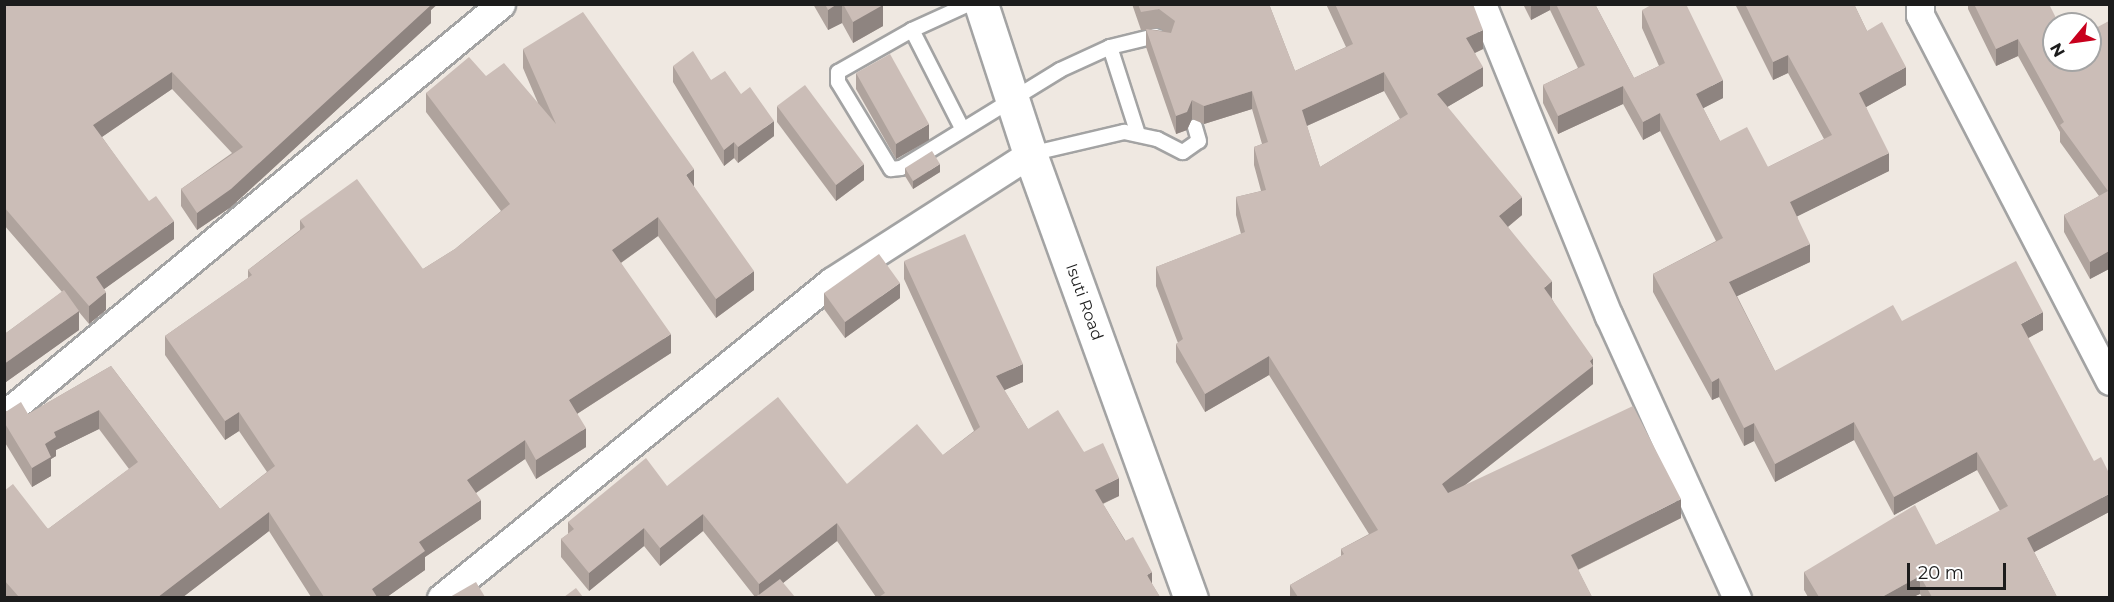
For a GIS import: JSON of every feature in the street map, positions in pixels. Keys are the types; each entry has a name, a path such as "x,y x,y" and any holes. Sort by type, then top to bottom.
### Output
{"street":[{"path":"4,415 501,4"},
{"name":"Isuti Road","path":"981,4 1030,154 1191,597"},
{"path":"1482,4 1609,316 1737,597"},
{"path":"1920,4 1920,15 2100,339 2109,381"},
{"path":"441,597 832,280 1030,154"}],"lane":[{"path":"969,4 912,30 838,72 838,82 891,169 901,168 1011,98 1110,47 1155,36 1167,43"},
{"path":"912,30 962,128"},
{"path":"1110,47 1138,134"},
{"path":"1030,154 1101,136 1138,134 1183,152 1199,141 1195,127"}],"building":[{"path":"4,4 40,4 41,6 53,4 431,5 231,189 197,213 181,189 243,147 172,72 93,125 149,201 156,196 174,221 96,277 106,292 89,306 4,207"},
{"path":"825,4 837,4 828,10"},
{"path":"843,4 883,4 883,5 853,22"},
{"path":"1138,4 1269,4 1295,71 1353,44 1335,4 1473,4 1483,30 1466,38 1483,67 1437,94 1522,197 1499,216 1552,281 1544,288 1593,358 1590,361 1593,366 1442,484 1448,493 1633,406 1681,499 1571,555 1592,597 1298,597 1290,585 1344,554 1341,549 1378,530 1269,356 1205,394 1176,344 1183,339 1156,267 1245,232 1236,197 1266,190 1254,147 1268,142 1252,91 1204,106 1192,100 1187,112 1176,116 1146,29 1171,33 1175,21 1159,9 1141,12","holes":["1384,72 1408,114 1320,167 1302,110"]},
{"path":"1556,4 1595,4 1634,78 1665,63 1642,10 1653,4 1686,4 1723,80 1696,94 1720,141 1747,127 1768,167 1832,135 1788,55 1773,62 1745,4 1854,4 1867,31 1882,22 1906,67 1859,93 1889,153 1790,202 1810,244 1729,282 1775,371 1893,305 1902,321 2016,261 2043,312 2021,324 2094,461 2101,457 2109,473 2109,494 2027,538 2057,597 1932,597 1920,576 1882,597 1819,597 1804,572 1915,505 1936,545 2008,506 1977,452 1894,497 1854,422 1775,464 1754,423 1744,428 1719,378 1712,382 1653,274 1723,238 1660,113 1643,122 1623,86 1558,116 1543,85 1585,65"},
{"path":"1974,4 2049,4 2053,12 2042,12 2042,72 2102,72 2102,25 2109,21 2109,251 2090,262 2064,215 2108,191 2060,125 2064,122 2018,39 1996,49"},
{"path":"583,12 694,169 686,175 754,271 716,299 658,217 612,250 671,334 569,400 586,428 536,460 525,440 467,480 481,500 419,542 425,551 372,589 377,597 324,597 269,512 158,597 19,597 4,580 4,491 13,484 48,529 138,462 99,410 54,432 56,437 45,444 51,457 32,468 4,422 4,411 21,402 28,414 111,366 220,509 275,466 239,412 225,421 165,336 252,275 248,270 305,227 300,220 357,179 423,269 455,249 510,204 426,93 469,57 486,76 504,63 556,124 523,49"},
{"path":"693,51 711,80 725,71 741,94 750,87 774,121 738,147 734,142 724,150 673,66"},
{"path":"890,54 929,124 896,144 856,73"},
{"path":"805,85 864,164 836,185 777,106"},
{"path":"932,151 940,164 913,181 905,168"},
{"path":"965,234 1023,364 996,376 1028,429 1058,410 1084,452 1103,443 1119,478 1095,490 1125,541 1133,537 1152,572 1147,575 1160,597 879,597 885,593 837,523 759,584 703,514 660,548 644,528 589,573 561,539 574,529 568,522 646,458 667,486 778,397 847,484 917,424 943,455 980,427 904,261"},
{"path":"879,254 900,283 845,322 824,293"},
{"path":"64,290 79,311 4,364 4,330 6,333"},
{"path":"780,579 795,597 756,597"},
{"path":"476,582 485,597 450,597"},
{"path":"576,588 583,597 564,597"}]}
